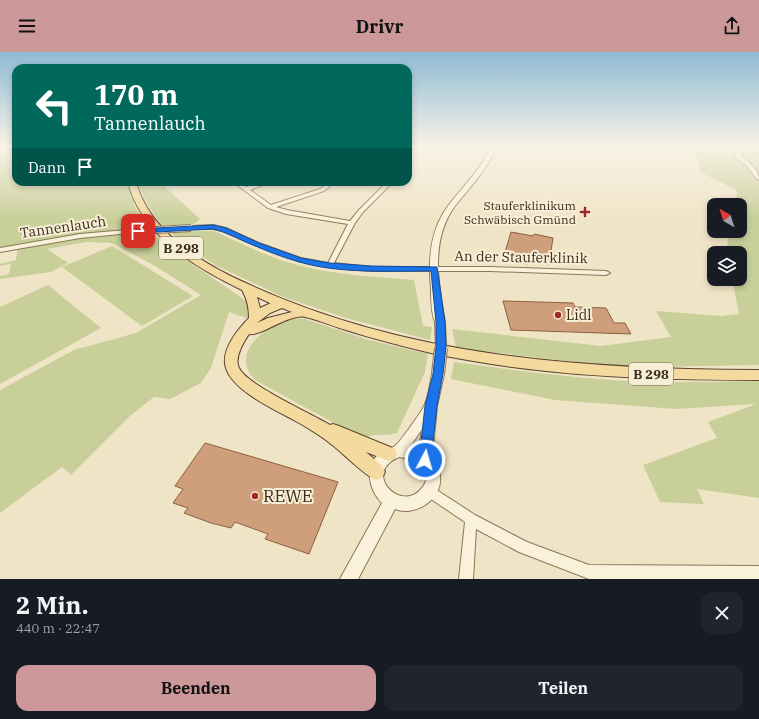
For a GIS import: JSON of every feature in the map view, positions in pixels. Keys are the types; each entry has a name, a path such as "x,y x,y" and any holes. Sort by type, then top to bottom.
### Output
{"main road":[{"name":"B 298","path":"133,186 136,196 146,212 166,236 185,252 207,266 245,287 284,304 360,330 412,345 489,360 605,372 665,375 759,375"},
{"path":"245,287 252,296 255,306 255,318"},
{"path":"284,304 268,308 255,318 241,335 232,356 232,368 240,378 253,389 315,424 357,455 376,472"},
{"path":"235,348 284,304"},
{"path":"253,331 277,319 304,312"},
{"path":"315,424 394,453"}],"street":[{"path":"425,460 431,406 438,374 441,347 440,322 434,269 435,246 439,229 444,217 481,173"},
{"path":"242,186 270,207 286,212 352,222"},
{"path":"246,189 256,186"},
{"path":"270,207 322,190 327,186"},
{"path":"330,265 352,222 386,186"},
{"name":"Tannenlauch","path":"0,250 80,236 213,227 300,260 371,269 434,269"},
{"name":"An der Stauferklinik","path":"434,269 490,268 606,272"},
{"path":"394,453 409,451 418,454 430,467 432,475 429,491 417,502 399,504 391,501 383,495 378,487 376,472 378,465 394,453 431,406"},
{"path":"429,491 471,519 524,548 590,575 759,573"},
{"path":"349,579 391,501"},
{"path":"466,579 471,519"}],"green space":[{"path":"0,173 12,173 12,186 128,186 135,207 147,227 69,236 0,248"},
{"path":"701,173 759,173 759,365 646,367 590,364 456,348 452,329 601,346 671,337 656,311 721,316 739,314 733,286 747,286 747,246 727,246 728,238 747,238 747,198 736,198 736,190"},
{"path":"139,186 165,186 200,219 194,224 163,226 155,216 142,194"},
{"path":"214,231 263,253 305,267 341,273 414,280 423,326 432,327 430,340 346,318 281,296 217,266 192,250 170,232"},
{"path":"152,233 182,257 242,298 248,305 249,319 229,312 211,368 201,383 170,399 154,397 130,416 71,475 62,467 0,513 0,390 74,350 136,333 201,295 155,266 112,243 86,242 47,249 68,263 51,272 0,279 0,276 9,274 11,264 0,266 0,264 16,260 18,247 85,237"},
{"path":"112,246 193,296 142,326 62,267"},
{"path":"48,285 101,328 0,384 0,307"},
{"path":"293,318 305,319 369,340 428,354 425,372 397,433 375,435 363,439 255,380 250,374 246,361 252,343 267,330"},
{"path":"454,362 553,375 628,381 759,381 759,498 697,489 704,504 660,502 643,465 717,438 708,422 756,404 676,409 555,400 451,379"}],"building":[{"path":"511,232 533,236 534,234 553,238 549,264 529,260 528,264 503,259"},
{"name":"Lidl","path":"503,301 573,303 575,307 606,308 614,323 625,323 631,334 511,330"},
{"name":"REWE","path":"205,443 338,482 309,554 265,539 268,534 235,522 231,528 211,523 184,513 188,508 173,503 183,489 175,486"}],"place":[{"name":"Stauferklinikum Schwäbisch Gmünd","path":"585,212"},
{"name":"Lidl","path":"558,315"},
{"name":"REWE","path":"255,496"}],"route":[{"path":"138,231 213,227 300,260 371,269 434,269 440,322 441,347 438,374 431,406 425,460"}]}
